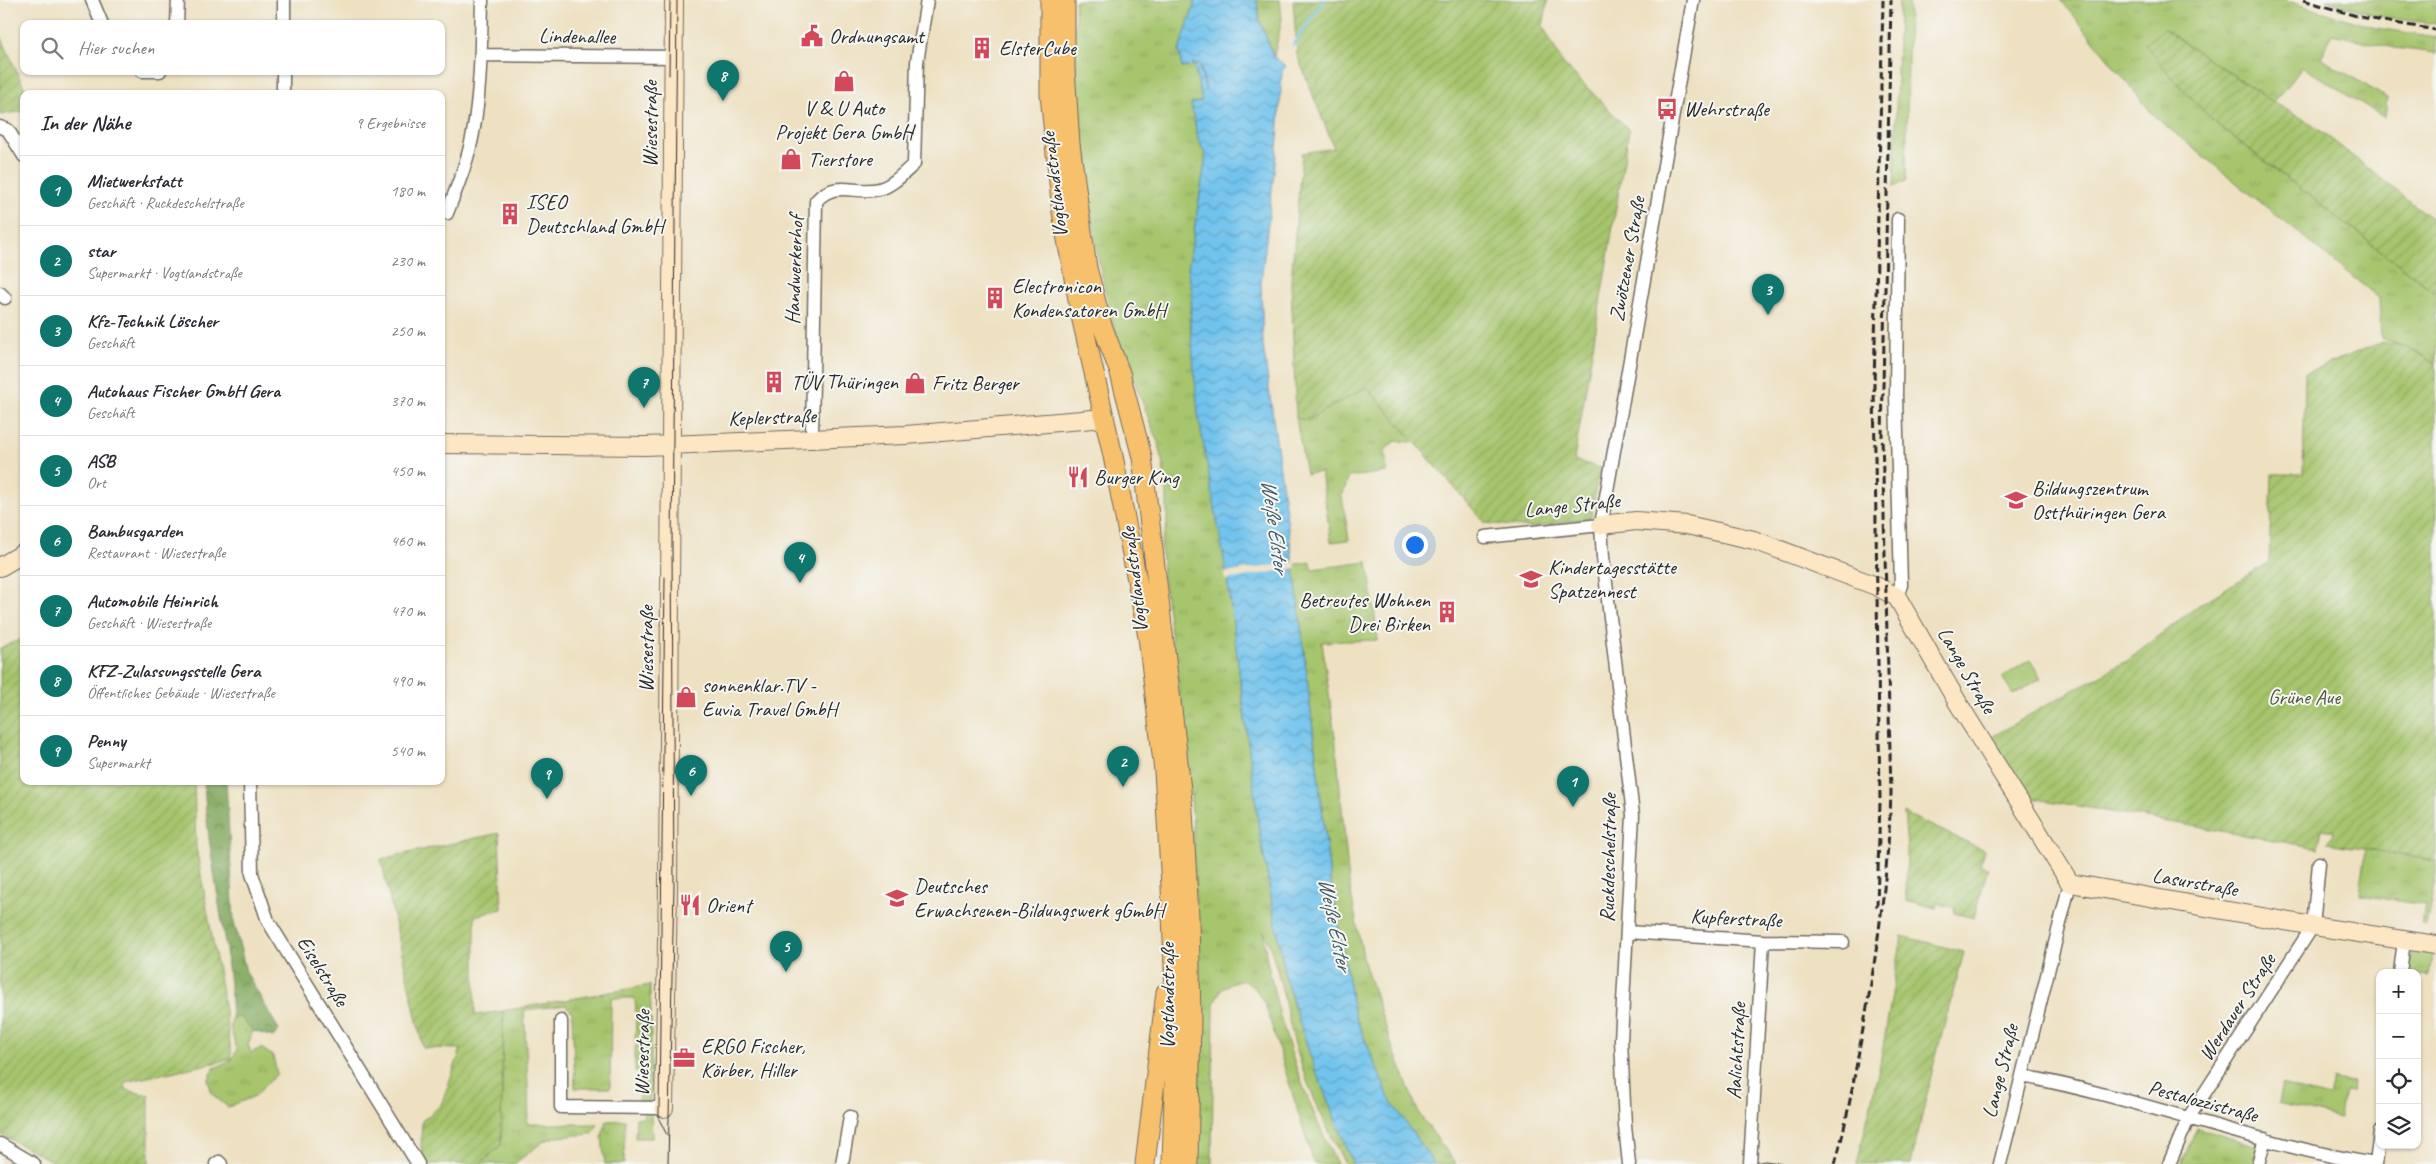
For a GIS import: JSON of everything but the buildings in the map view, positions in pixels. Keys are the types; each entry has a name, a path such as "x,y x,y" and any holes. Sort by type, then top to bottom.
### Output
{"main road":[{"name":"Vogtlandstraße","path":"1050,0 1050,87 1054,151 1062,212 1081,316 1104,418 1148,637 1164,771 1176,1021 1172,1164"},
{"name":"Vogtlandstraße","path":"1065,0 1065,69 1070,144 1087,268 1100,318 1120,373 1132,414 1144,473 1183,810 1189,917 1188,1164"},
{"path":"1104,418 1132,414"},
{"path":"1145,1164 1173,944"}],"street":[{"path":"92,0 100,20"},
{"path":"177,20 178,0"},
{"path":"284,0 284,20"},
{"path":"445,213 447,213 462,172 473,134 481,55 482,0"},
{"name":"Wiesestraße","path":"561,1020 561,1107 664,1108 668,886 674,0"},
{"name":"Handwerkerhof","path":"812,437 816,201 822,193 831,189 879,189 899,178 914,164 916,62 927,0"},
{"name":"Zwötzener Straße","path":"1601,525 1693,0"},
{"name":"Lindenallee","path":"481,55 673,57"},
{"path":"283,75 283,90"},
{"path":"0,127 8,130 20,150"},
{"path":"1897,597 1901,585 1896,395 1898,218"},
{"name":"Keplerstraße","path":"445,444 646,446 812,437 906,435 1104,418"},
{"name":"Lange Straße","path":"1485,537 1636,521 1687,525 1754,540 1876,586 1897,597 1958,703 2070,883 2000,1164"},
{"name":"Ruckdeschelstraße","path":"1601,525 1632,808 1621,1058 1629,1164"},
{"path":"0,567 20,555"},
{"name":"Eiselstraße","path":"250,785 252,874 268,922 418,1164"},
{"path":"2312,926 2319,863"},
{"name":"Lasurstraße","path":"2070,883 2312,926 2436,945"},
{"name":"Werdauer Straße","path":"2169,1164 2190,1117 2312,926"},
{"name":"Kupferstraße","path":"1627,932 1763,941 1842,942"},
{"path":"2400,969 2404,940"},
{"name":"Aalichtstraße","path":"1750,1164 1763,941"},
{"name":"Pestalozzistraße","path":"2022,1076 2190,1117 2265,1139 2375,1164"},
{"path":"842,1164 850,1117"},
{"path":"2258,1164 2265,1139"},
{"path":"0,1144 34,1164"},
{"path":"2375,1164 2377,1149"},
{"path":"216,1164 219,1162 221,1164"}],"green space":[{"path":"1075,0 1196,0 1179,51 1182,68 1194,65 1202,101 1191,104 1198,139 1206,156 1188,269 1192,291 1190,322 1227,576 1259,829 1286,981 1313,1064 1353,1164 1345,1164 1301,1066 1275,961 1264,932 1269,970 1286,1036 1309,1101 1337,1164 1314,1164 1265,1004 1255,988 1243,980 1232,983 1221,990 1214,1004 1212,1164 1197,1164 1200,1069 1199,987 1192,811 1184,725 1163,578 1161,543 1167,526 1167,491 1160,448 1115,331 1100,268 1077,132"},
{"path":"1257,0 1280,0 1282,19 1274,56 1259,19"},
{"path":"1293,0 1548,0 1543,26 1562,62 1629,130 1574,460 1599,468 1591,518 1532,528 1485,523 1367,387 1307,420 1296,418 1291,282 1302,153 1334,148 1297,55"},
{"path":"1899,0 1909,0 1906,181 1894,187"},
{"path":"2061,0 2284,0 2376,28 2436,37 2436,53 2395,48 2332,34 2320,58 2387,98 2385,118 2303,67 2273,102 2164,29 2215,123 2436,293 2436,364 2416,351 2381,338 2379,298 2155,117"},
{"path":"2324,0 2436,0 2436,24 2383,17"},
{"path":"2164,29 2273,102 2312,124 2436,222 2436,293 2215,123 2174,80 2145,44"},
{"path":"0,34 25,90 20,90 20,112 0,115"},
{"name":"Grüne Aue","path":"2382,342 2408,347 2436,364 2436,861 2328,843 2334,831 2322,829 2318,848 2026,797 1990,738 2127,661 2199,605 2269,562 2272,474 2303,474 2305,373"},
{"path":"1367,387 1415,442 1395,441 1385,450 1387,472 1349,477 1342,496 1349,540 1331,542 1321,472 1306,474 1296,418 1307,420"},
{"path":"1311,562 1312,569 1368,562 1378,640 1322,642 1336,745 1349,883 1364,962 1392,1046 1419,1114 1456,1164 1434,1164 1390,1100 1354,1013 1330,878 1298,599 1292,565"},
{"path":"20,640 20,785 194,785 196,847 232,1059 125,1082 126,1090 149,1095 149,1164 58,1164 0,1134 0,648"},
{"path":"2030,660 2041,678 2013,695 2002,677"},
{"path":"204,785 226,785 234,922 246,972 279,1030 273,1037 253,1031 239,1017 232,1018 227,959 206,811"},
{"path":"1904,813 1984,850 1980,865 1988,867 1974,918 1954,913 1955,908 1937,903 1936,908 1906,900 1907,847"},
{"path":"499,833 502,909 475,916 475,1015 503,1011 501,1145 479,1164 427,1164 421,1147 422,1121 441,1105 461,1049 423,1048 381,859"},
{"path":"2366,849 2436,861 2436,876 2426,926 2422,925 2425,905 2360,895"},
{"path":"1902,936 1964,952 1934,1063 1911,1164 1857,1164 1880,1064"},
{"path":"2412,951 2432,954 2429,975 2421,974 2421,969 2409,969"},
{"path":"650,985 651,1014 636,1014 635,998 611,998 610,1088 575,1088 572,1012 566,1005 524,1010 529,1107 527,1124 598,1124 592,1134 555,1137 544,1141 514,1164 479,1164 501,1145 503,1011"},
{"path":"239,1017 253,1031 248,1044 251,1053 261,1048 273,1056 277,1074 255,1096 228,1107 213,1095 208,1081 214,1068 231,1061 237,1050 230,1027 232,1018"},
{"path":"636,1018 651,1018 651,1044 635,1043"},
{"path":"635,1046 651,1047 651,1072 635,1072"},
{"path":"639,1075 651,1075 650,1102 639,1102"},
{"path":"2333,1079 2353,1082 2352,1091 2346,1090 2343,1094 2340,1119 2278,1103 2282,1085 2329,1097"},
{"path":"644,1110 651,1110 652,1138 635,1138 636,1118 644,1118"},
{"path":"625,1120 624,1164 605,1164 602,1137 606,1121"},
{"path":"2197,1128 2260,1147 2254,1164 2181,1164"}],"water":[{"name":"Weiße Elster","path":"1196,0 1257,0 1259,19 1273,56 1286,66 1282,71 1278,139 1261,282 1263,345 1298,599 1330,878 1354,1013 1390,1100 1434,1164 1353,1164 1313,1064 1286,981 1259,829 1227,576 1198,414 1190,322 1192,291 1188,269 1206,156 1198,139 1191,104 1202,101 1194,66 1199,65 1206,91 1200,63 1194,65 1193,62 1192,66 1182,68 1179,51"}],"pier":[{"path":"1295,562 1296,568 1225,580 1224,573"}],"waterway":[{"path":"1293,45 1324,0"}],"tram line":[{"path":"669,75 670,0"},
{"path":"668,1164 674,886 672,546 677,0"},
{"path":"665,577 659,1119 667,1135"},
{"path":"1751,1164 1765,1161 1785,1164"}],"railway":[{"path":"1877,907 1880,801 1874,386 1883,0"},
{"path":"1835,1164 1849,1105 1871,982 1884,888 1891,792 1882,436 1891,0"},
{"path":"2303,0 2360,17 2436,30"}],"place":[{"name":"Ordnungsamt","path":"812,36"},
{"name":"ElsterCube","path":"982,48"},
{"name":"V & U Auto Projekt Gera GmbH","path":"844,81"},
{"name":"KFZ-Zulassungsstelle Gera","path":"723,101"},
{"name":"Wehrstraße","path":"1667,109"},
{"name":"Tierstore","path":"791,159"},
{"name":"ISEO Deutschland GmbH","path":"510,214"},
{"name":"Electronicon Kondensatoren GmbH","path":"995,298"},
{"name":"Kfz-Technik Löscher","path":"1768,315"},
{"name":"TÜV Thüringen","path":"774,382"},
{"name":"Fritz Berger","path":"915,383"},
{"name":"Automobile Heinrich","path":"644,408"},
{"name":"Burger King","path":"1078,477"},
{"name":"Bildungszentrum Ostthüringen Gera","path":"2016,500"},
{"name":"Kindertagesstätte Spatzennest","path":"1531,579"},
{"name":"Autohaus Fischer GmbH Gera","path":"800,583"},
{"name":"Betreutes Wohnen Drei Birken","path":"1447,612"},
{"name":"sonnenklar.TV - Euvia Travel GmbH","path":"686,697"},
{"name":"star","path":"1123,787"},
{"name":"Bambusgarden","path":"691,796"},
{"name":"Penny","path":"547,799"},
{"name":"Mietwerkstatt","path":"1573,807"},
{"name":"Deutsches Erwachsenen-Bildungswerk gGmbH","path":"897,898"},
{"name":"Orient","path":"690,905"},
{"name":"ASB","path":"786,972"},
{"name":"ERGO Fischer, Körber, Hiller","path":"684,1058"}]}
